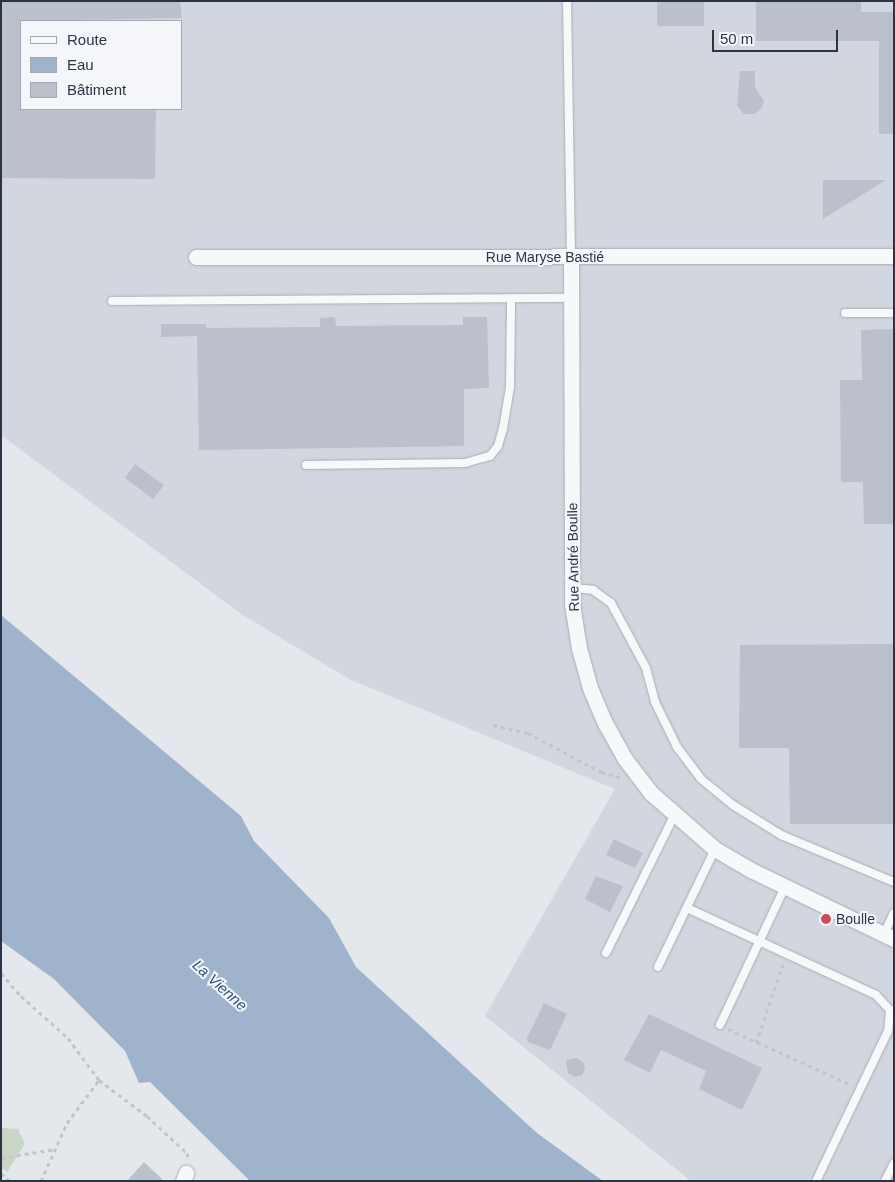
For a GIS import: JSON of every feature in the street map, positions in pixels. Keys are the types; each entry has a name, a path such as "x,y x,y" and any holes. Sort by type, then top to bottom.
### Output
{"street":[{"name":"Rue Maryse Bastié","path":"196,257 571,258 894,256"},
{"name":"Rue André Boulle","path":"571,258 572,588 578,648 590,688 605,723 637,776 674,816 716,849 785,887 889,937"}],"lane":[{"path":"567,1 571,258"},
{"path":"306,465 465,463 490,456 498,446 503,429 510,387 511,298"},
{"path":"112,301 571,298"},
{"path":"845,314 894,313"},
{"path":"572,588 593,590 611,603 646,668 655,702 677,747 701,779 732,806 782,835 894,882"},
{"path":"606,953 674,816"},
{"path":"658,967 716,849"},
{"path":"720,1025 785,887"},
{"path":"687,908 886,1002 890,1010 888,1031 816,1181"},
{"path":"889,937 894,913"},
{"path":"885,1181 894,1163"}],"path":[{"path":"493,725 528,734 614,778 637,776"},
{"path":"756,1043 787,954"},
{"path":"1,973 21,996 68,1038 99,1080 147,1116 187,1153 190,1162 185,1177"},
{"path":"720,1025 860,1089"},
{"path":"41,1181 67,1123 99,1080"},
{"path":"1,1158 21,1152 55,1149"},
{"path":"1,1173 10,1181"}],"shaded area":[{"path":"1,1 894,1 894,1181 691,1181 485,1016 615,789 349,679 241,614 1,435"}],"green space":[{"path":"1,1128 18,1129 25,1144 7,1172 1,1168"}],"water":[{"name":"La Vienne","path":"1,615 241,816 254,841 329,918 356,967 537,1133 603,1181 250,1181 150,1082 139,1083 125,1051 54,979 1,941"}],"building":[{"path":"1,1 180,1 182,18 20,20 20,110 156,110 155,179 1,178"},
{"path":"657,1 704,1 704,26 657,26"},
{"path":"756,1 861,1 861,12 894,12 894,134 879,134 879,41 756,41"},
{"path":"740,71 755,71 755,87 764,101 762,108 754,114 744,114 737,106"},
{"path":"823,180 886,180 823,219"},
{"path":"335,317 336,326 463,325 463,317 487,317 489,388 464,389 464,446 199,450 197,336 161,337 161,324 206,324 206,328 320,327 320,318"},
{"path":"894,329 894,524 864,524 863,482 841,482 840,380 862,380 861,330"},
{"path":"135,464 164,485 153,499 125,478"},
{"path":"894,644 894,824 790,824 789,748 739,748 740,645"},
{"path":"614,839 643,853 635,868 606,855"},
{"path":"596,876 623,886 610,912 585,899"},
{"path":"544,1003 567,1014 550,1050 528,1042 527,1038"},
{"path":"649,1014 762,1068 742,1110 699,1089 706,1071 661,1050 650,1073 624,1060"},
{"path":"577,1058 583,1062 585,1069 582,1075 575,1077 568,1073 566,1060"},
{"path":"144,1162 164,1181 127,1181"}],"place":[{"name":"Boulle","path":"826,919"}]}
